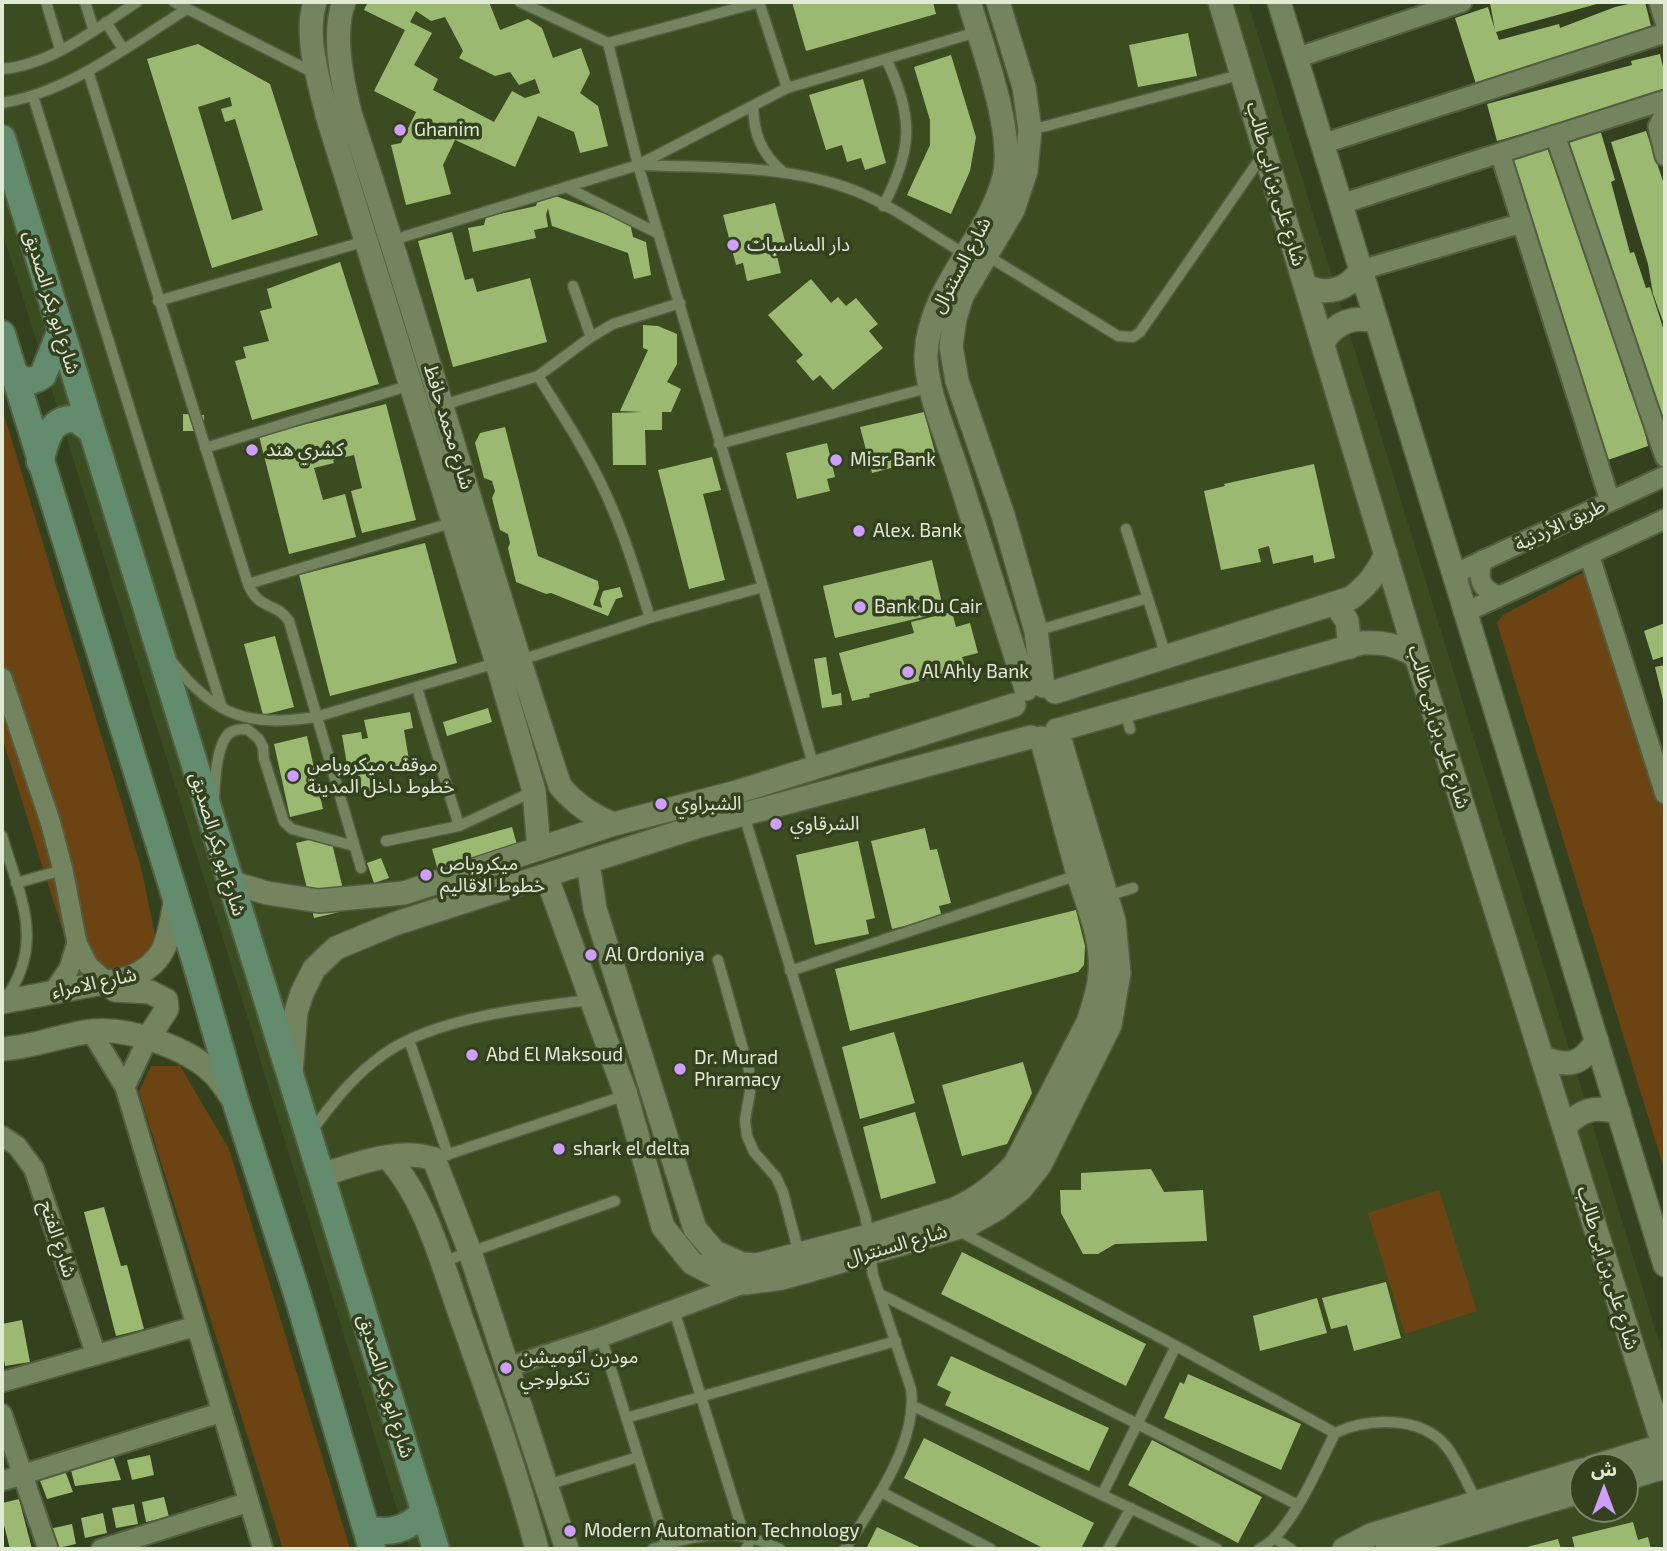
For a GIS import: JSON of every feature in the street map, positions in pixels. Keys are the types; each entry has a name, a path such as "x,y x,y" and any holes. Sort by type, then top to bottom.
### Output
{"main road":[{"name":"شارع ابو بكر الصديق","path":"2,138 436,1549"},
{"path":"12,370 27,381 43,376 61,330"},
{"path":"2,334 218,1033 236,1103 298,1297 369,1539 382,1532 398,1531 425,1513"},
{"path":"40,461 50,431 58,422 76,419 91,430"}],"street":[{"name":"شارع محمد حافظ","path":"315,2 312,12 312,39 327,115 454,522 507,662 560,786 571,800 614,824"},
{"name":"شارع محمد حافظ","path":"344,2 341,9 339,44 342,79 350,113 393,240 443,405 507,662 534,791 539,848"},
{"name":"شارع السنترال","path":"969,2 1002,120 1007,150 1004,175 997,198 961,296 951,346 957,381 1003,515 1034,625 1034,693"},
{"name":"شارع السنترال","path":"998,2 1024,88 1030,130 1027,171 1013,210 939,302 928,329 926,358 945,435 1008,631 1034,693"},
{"name":"شارع على بن ابى طالب","path":"1220,2 1416,656 1665,1454"},
{"path":"1279,2 1665,1265"},
{"path":"1296,58 1462,2"},
{"path":"1659,2 1665,22"},
{"path":"1322,144 1665,33"},
{"path":"1341,204 1665,100"},
{"path":"1665,113 1660,121 1658,134 1665,156"},
{"path":"1555,135 1665,457"},
{"path":"1500,153 1610,502"},
{"path":"1306,286 1315,290 1337,290 1355,279 1361,270 1522,223"},
{"path":"1323,342 1329,333 1346,321 1367,319 1377,322"},
{"path":"420,413 443,405"},
{"path":"945,435 973,425"},
{"name":"طريق الأردنية","path":"1454,574 1665,476"},
{"name":"طريق الأردنية","path":"1466,611 1665,519"},
{"path":"230,882 283,896 333,901 404,893 614,824 737,792 814,768 1034,693 1166,657 1351,598 1366,587 1378,572 1386,554"},
{"path":"1589,554 1665,794"},
{"path":"1483,560 1479,571 1480,583 1488,592 1499,596"},
{"path":"1335,603 1348,621 1350,647"},
{"path":"1008,631 1034,625"},
{"path":"291,1080 296,1012 314,969 336,948 394,924 696,827 1047,734 1128,720 1362,643 1383,642 1401,647 1416,656"},
{"path":"2,678 35,772 63,870 77,943 88,965 115,989 150,992 166,1000 167,1009 148,1038 125,1087"},
{"path":"1034,693 1065,708 1062,723 1047,734 1018,729 1012,716 1034,693"},
{"name":"شارع السنترال","path":"869,1244 970,1224 997,1209 1021,1189 1040,1165 1110,1025 1119,973 1118,947 1107,896 1070,806 1047,734"},
{"path":"737,792 744,815"},
{"name":"شارع السنترال","path":"588,863 595,909 695,1230 715,1252 742,1264 802,1264 869,1244 955,1209 978,1198 998,1183 1015,1164 1088,1022 1100,974 1100,950 1095,926 1078,875 1070,806"},
{"path":"471,871 479,897"},
{"name":"شارع السنترال","path":"546,875 625,1095 663,1227 692,1263 725,1280 744,1283 782,1278 802,1264"},
{"name":"شارع الامراء","path":"2,1002 107,982 146,971 160,958 167,941 176,898"},
{"path":"53,992 69,969 77,943"},
{"path":"2,1049 27,1047 91,1031 117,1032 148,1038 189,1055 213,1073 236,1103"},
{"path":"91,1031 111,1069 125,1087 263,1549"},
{"path":"1542,1057 1557,1064 1573,1063 1588,1055 1597,1041"},
{"path":"1564,1128 1574,1116 1588,1109 1604,1108 1619,1113"},
{"name":"شارع الفتح","path":"2,1136 16,1146 34,1169 96,1355"},
{"path":"645,1163 671,1154"},
{"path":"322,1175 368,1161 421,1155 440,1157 567,1549"},
{"path":"388,1158 411,1186 442,1262 509,1454 537,1549"},
{"path":"508,1367 601,1337 744,1283"},
{"path":"2,1382 196,1326"},
{"path":"2,1482 222,1412"},
{"path":"2,1414 48,1549"},
{"path":"509,1454 533,1446"},
{"path":"1639,1459 1665,1454"},
{"path":"1639,1470 1665,1454"},
{"path":"1344,1549 1371,1535 1569,1474"},
{"path":"1387,1549 1432,1543 1569,1496"},
{"path":"101,1549 150,1542 248,1502"}],"lane":[{"path":"46,2 60,50"},
{"path":"85,2 94,31"},
{"path":"2,69 35,61 60,50 137,2"},
{"path":"174,2 318,75"},
{"path":"520,2 608,43 760,2 787,88"},
{"path":"2,103 33,96 88,71 187,9"},
{"path":"106,22 123,49"},
{"path":"393,240 638,164 787,88 978,32"},
{"path":"608,43 638,164 814,768"},
{"path":"883,206 898,178 906,148 900,87 886,59"},
{"path":"88,71 248,584 258,600 282,613 289,621 360,868"},
{"path":"1030,130 1243,74"},
{"path":"33,96 222,708"},
{"path":"753,106 753,125 759,143 769,160 784,172"},
{"path":"638,164 784,172 843,187 976,255 1118,335 1133,337 1140,332 1266,150"},
{"path":"566,187 659,234"},
{"path":"158,301 367,241"},
{"path":"573,286 591,337"},
{"path":"443,405 538,376 613,324 680,303"},
{"path":"538,376 574,432 605,492 630,554 650,618"},
{"path":"205,448 411,385"},
{"path":"719,444 931,387"},
{"path":"248,584 454,522"},
{"path":"1126,529 1166,657"},
{"path":"156,643 188,682 228,712 258,722 289,721 316,718 763,587"},
{"path":"1034,625 1148,598"},
{"path":"417,688 459,826"},
{"path":"216,838 216,770 225,737 231,732 247,729 254,733 263,747 264,759 284,822 292,829 354,846"},
{"path":"386,841 459,826 534,791"},
{"path":"744,815 865,1215 873,1275 911,1389 909,1424 881,1492 845,1549"},
{"path":"2,836 24,904 28,926 22,970 2,1002"},
{"path":"16,883 63,870"},
{"path":"790,971 1078,875"},
{"path":"1107,896 1133,888"},
{"path":"718,960 749,1070 750,1092 745,1120 747,1136 754,1152 776,1177 783,1192 802,1264"},
{"path":"309,1135 352,1080 384,1053 409,1040 447,1026 525,1008 590,1000"},
{"path":"409,1040 440,1157 625,1095"},
{"path":"442,1262 615,1201"},
{"path":"954,1228 1335,1433"},
{"path":"880,1294 1298,1505"},
{"path":"674,1310 748,1536 746,1549"},
{"path":"601,1337 666,1545"},
{"path":"626,1418 896,1341"},
{"path":"1102,1495 1176,1346"},
{"path":"912,1406 1217,1549"},
{"path":"1259,1549 1275,1539 1298,1505 1335,1433 1373,1421 1400,1423 1424,1431 1445,1445 1478,1503"},
{"path":"547,1485 638,1457"},
{"path":"881,1492 991,1549"},
{"path":"1108,1549 1131,1508"},
{"path":"653,1549 711,1535 732,1534 748,1536 780,1549"},
{"path":"1275,1539 1290,1549"}],"shaded area":[{"path":"2,2 1248,2 1665,1361 1665,1549 409,1549 239,990 2,231"},
{"path":"2,408 141,867 158,950 132,964 78,980 2,737"},
{"path":"1590,569 1665,810 1665,1172 1497,623 1503,615"},
{"path":"151,1066 180,1066 229,1149 350,1549 283,1549 139,1092"},
{"path":"1439,1190 1477,1311 1405,1334 1368,1213"}],"building":[{"path":"368,2 489,2 500,30 528,19 542,28 553,58 581,48 590,73 580,93 598,106 608,146 580,153 574,132 538,116 515,167 455,140 443,165 451,194 406,205 391,145 401,143 416,112 374,91 405,30 364,10","holes":["416,11 431,21 445,17 463,51 459,58 495,76 510,72 519,85 535,79 540,93 525,98 512,91 494,122 433,90 438,79 414,65 432,33 410,22"]},
{"path":"792,2 933,2 936,14 806,51"},
{"path":"1492,2 1604,2 1496,32 1499,40 1559,24 1560,28 1615,7 1638,2 1645,2 1652,30 1477,87 1455,18 1488,7 1495,30"},
{"path":"1188,33 1197,76 1138,87 1129,45"},
{"path":"198,44 270,84 318,235 212,268 147,59","holes":["230,97 232,106 221,109 225,122 235,119 263,210 232,220 198,107"]},
{"path":"1660,54 1665,75 1665,93 1497,141 1487,104 1632,65 1631,61"},
{"path":"951,55 976,137 970,171 951,214 907,195 930,145 930,120 914,67"},
{"path":"863,79 886,163 865,170 861,158 847,162 842,145 826,150 809,95"},
{"path":"1599,126 1615,180 1611,182 1630,253 1634,252 1646,288 1650,287 1665,334 1665,438 1565,136"},
{"path":"1646,131 1665,187 1665,327 1653,294 1648,264 1611,142"},
{"path":"1546,145 1594,275 1629,388 1640,412 1648,446 1605,461 1597,428 1585,401 1570,340 1508,158"},
{"path":"550,194 630,223 633,237 646,242 651,275 634,279 628,253 552,226 548,208 548,227 534,230 536,238 473,252 468,228 484,225 486,217 536,206 539,196"},
{"path":"775,203 787,249 776,252 781,273 747,281 743,263 736,265 723,215"},
{"path":"452,232 465,280 473,278 477,292 530,278 547,342 453,367 418,241"},
{"path":"340,262 379,384 252,420 235,361 246,358 243,347 269,341 260,311 272,308 267,289"},
{"path":"811,279 831,303 838,297 846,306 856,298 878,324 869,331 883,348 833,390 820,375 813,381 796,361 803,355 768,315"},
{"path":"643,325 658,326 677,334 677,364 667,382 681,389 671,412 662,412 662,430 645,430 646,465 613,465 612,413 642,412 620,411 648,350 643,348"},
{"path":"386,404 416,520 362,533 351,491 362,488 354,455 333,460 334,463 314,468 323,500 345,494 356,537 289,554 259,436"},
{"path":"924,412 936,456 872,473 860,427"},
{"path":"183,414 204,415 204,431 183,431"},
{"path":"505,427 538,556 598,581 599,588 593,605 602,608 600,600 603,591 620,587 623,597 616,599 608,616 516,582 508,548 508,534 500,530 492,498 495,491 492,481 484,478 475,443 480,433"},
{"path":"827,443 835,477 827,479 830,491 797,499 786,453"},
{"path":"712,457 721,490 703,494 725,580 689,589 658,470"},
{"path":"1314,464 1335,558 1314,563 1313,555 1273,564 1269,546 1258,549 1261,562 1221,570 1204,491"},
{"path":"425,543 457,663 330,696 299,575"},
{"path":"932,560 944,612 835,638 823,586"},
{"path":"952,612 956,627 970,623 978,653 962,657 966,669 869,694 870,697 852,701 839,653 914,633 911,622"},
{"path":"1665,623 1665,656 1653,660 1644,631"},
{"path":"275,636 294,707 263,715 244,644"},
{"path":"826,657 832,695 841,693 842,705 822,708 814,659"},
{"path":"1665,665 1665,704 1664,704 1655,667"},
{"path":"488,708 492,722 447,736 443,722"},
{"path":"410,712 413,728 404,730 410,766 372,773 375,790 352,795 342,735 361,732 362,739 368,738 364,720"},
{"path":"307,736 323,809 290,817 274,744"},
{"path":"512,827 519,852 439,874 432,849"},
{"path":"925,828 930,850 937,849 951,903 939,906 942,917 892,929 871,841"},
{"path":"330,835 348,910 314,918 296,843"},
{"path":"858,841 875,918 866,920 869,934 815,945 796,855"},
{"path":"381,858 389,878 374,883 367,863"},
{"path":"1076,910 1085,946 1084,965 1078,972 850,1031 835,969"},
{"path":"894,1032 915,1103 860,1119 842,1047"},
{"path":"1023,1062 1032,1093 1007,1144 962,1156 942,1085"},
{"path":"915,1112 936,1183 881,1199 863,1127"},
{"path":"1151,1169 1164,1192 1203,1190 1207,1241 1115,1244 1098,1254 1083,1254 1061,1213 1060,1190 1081,1190 1081,1173"},
{"path":"104,1207 121,1266 127,1265 144,1329 116,1336 84,1212"},
{"path":"962,1252 1146,1344 1126,1386 941,1294"},
{"path":"1386,1282 1401,1338 1354,1351 1347,1325 1331,1329 1322,1298"},
{"path":"1317,1298 1327,1333 1260,1351 1253,1316"},
{"path":"22,1320 30,1362 5,1366 2,1324"},
{"path":"951,1356 1109,1428 1089,1471 945,1405 951,1392 937,1385"},
{"path":"1188,1374 1301,1424 1281,1470 1164,1418 1180,1382 1184,1384"},
{"path":"924,1438 1094,1523 1081,1549 1045,1549 904,1478"},
{"path":"1152,1440 1262,1497 1238,1543 1128,1485"},
{"path":"150,1455 154,1475 132,1480 127,1460"},
{"path":"113,1456 121,1480 75,1486 69,1462"},
{"path":"64,1468 73,1492 47,1499 37,1473"},
{"path":"164,1497 169,1517 146,1522 142,1502"},
{"path":"19,1499 32,1549 10,1549 2,1525 2,1503"},
{"path":"134,1504 138,1524 116,1528 112,1508"},
{"path":"103,1513 107,1533 85,1538 81,1518"},
{"path":"1633,1523 1638,1540 1648,1537 1651,1549 1575,1549 1572,1537"},
{"path":"72,1524 76,1544 53,1549 49,1529"},
{"path":"877,1527 924,1549 866,1549"},
{"path":"1558,1539 1561,1549 1523,1549 1523,1548"}],"place":[{"name":"Ghanim","path":"400,130"},
{"name":"دار المناسبات","path":"733,245"},
{"name":"كشري هند","path":"252,450"},
{"name":"Misr Bank","path":"836,460"},
{"name":"Alex. Bank","path":"859,531"},
{"name":"Bank Du Cair","path":"860,607"},
{"name":"Al Ahly Bank","path":"908,672"},
{"name":"موقف ميكروباص خطوط داخل المدينة","path":"293,776"},
{"name":"الشبراوي","path":"661,804"},
{"name":"الشرقاوي","path":"776,824"},
{"name":"ميكروباص خطوط الاقاليم","path":"426,875"},
{"name":"Al Ordoniya","path":"591,955"},
{"name":"Abd El Maksoud","path":"472,1055"},
{"name":"Dr. Murad Phramacy","path":"680,1069"},
{"name":"shark el delta","path":"559,1149"},
{"name":"مودرن اتوميشن تكنولوجي","path":"506,1368"},
{"name":"Modern Automation Technology","path":"570,1531"}]}
